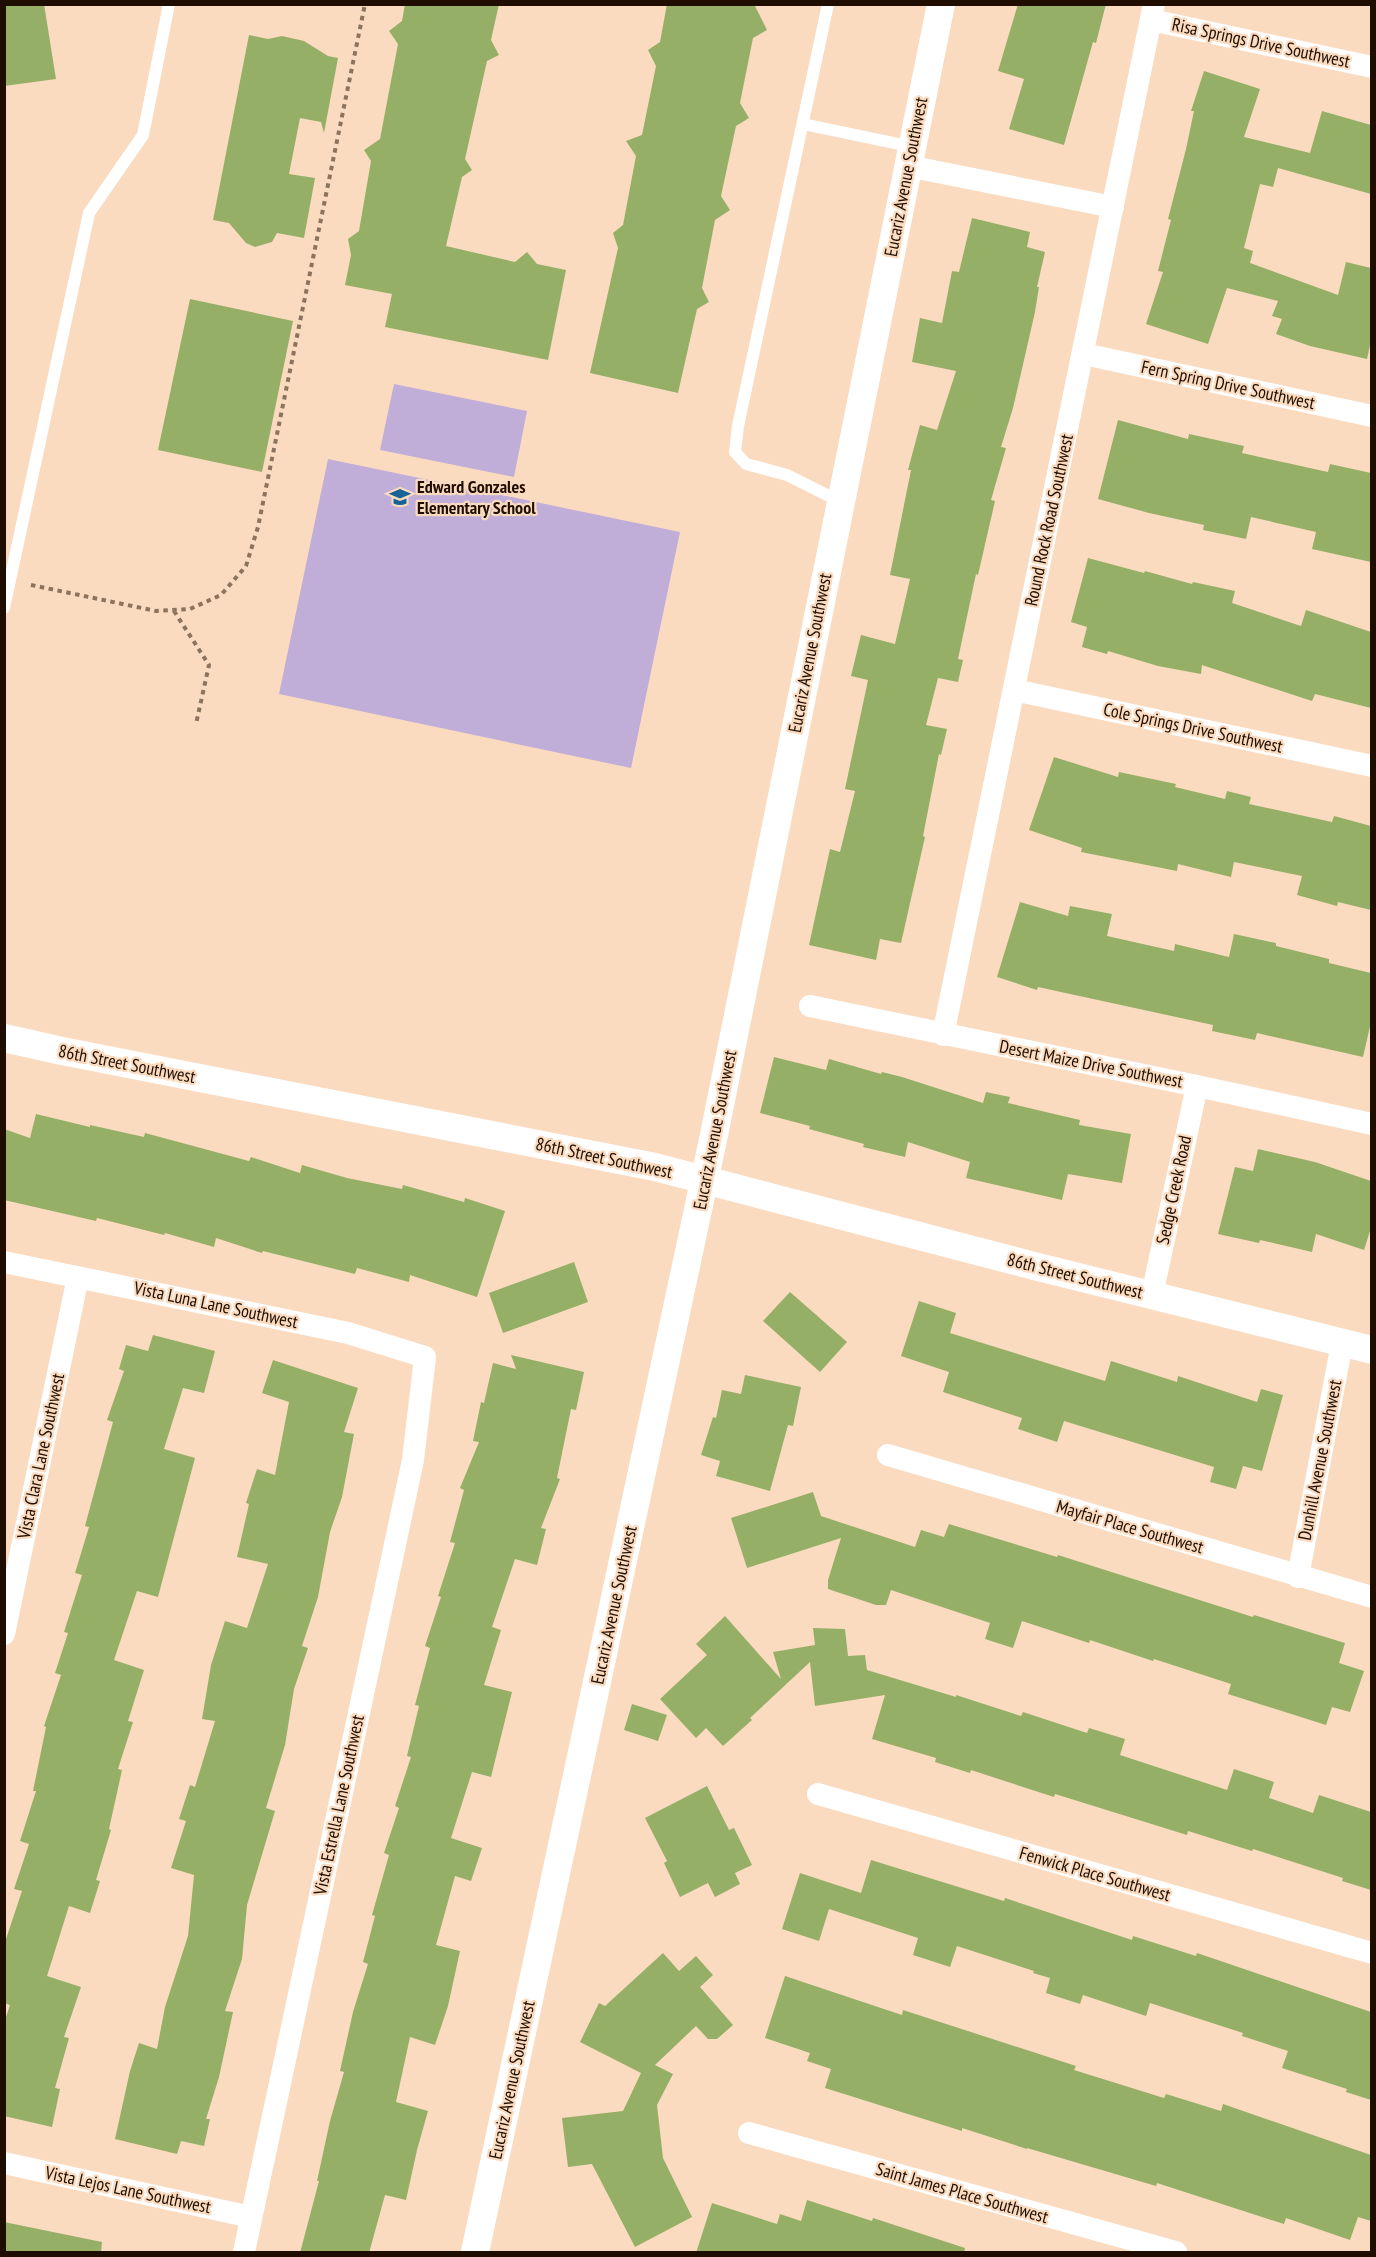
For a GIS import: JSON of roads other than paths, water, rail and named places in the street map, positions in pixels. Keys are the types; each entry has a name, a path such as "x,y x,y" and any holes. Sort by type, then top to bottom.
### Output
{"street":[{"name":"Eucariz Avenue Southwest","path":"475,2253 705,1180 941,4"},
{"name":"Risa Springs Drive Southwest","path":"1153,12 1371,67"},
{"name":"Round Rock Road Southwest","path":"943,1035 1153,12"},
{"path":"910,157 1113,207"},
{"name":"Fern Spring Drive Southwest","path":"1084,354 1371,416"},
{"name":"Cole Springs Drive Southwest","path":"1014,690 1371,766"},
{"name":"Desert Maize Drive Southwest","path":"810,1006 1371,1124"},
{"name":"86th Street Southwest","path":"4,1038 62,1052 655,1167 1034,1266 1371,1350"},
{"name":"Sedge Creek Road","path":"1152,1295 1197,1086"},
{"name":"Vista Luna Lane Southwest","path":"4,1262 348,1333 424,1357"},
{"name":"Vista Clara Lane Southwest","path":"4,1634 78,1277"},
{"name":"Dunhill Avenue Southwest","path":"1298,1577 1342,1343"},
{"name":"Vista Estrella Lane Southwest","path":"244,2253 413,1460 424,1357"},
{"name":"Mayfair Place Southwest","path":"888,1455 1371,1597"},
{"name":"Fenwick Place Southwest","path":"818,1794 1371,1953"},
{"name":"Saint James Place Southwest","path":"749,2133 1176,2253"},
{"name":"Vista Lejos Lane Southwest","path":"4,2163 251,2217"}],"lane":[{"path":"4,608 89,213 143,135 169,4"},
{"path":"828,4 738,426 735,452 746,464 787,475 841,502"},
{"path":"803,124 910,157"}],"place":[{"name":"Edward Gonzales Elementary School","path":"400,497"}]}
